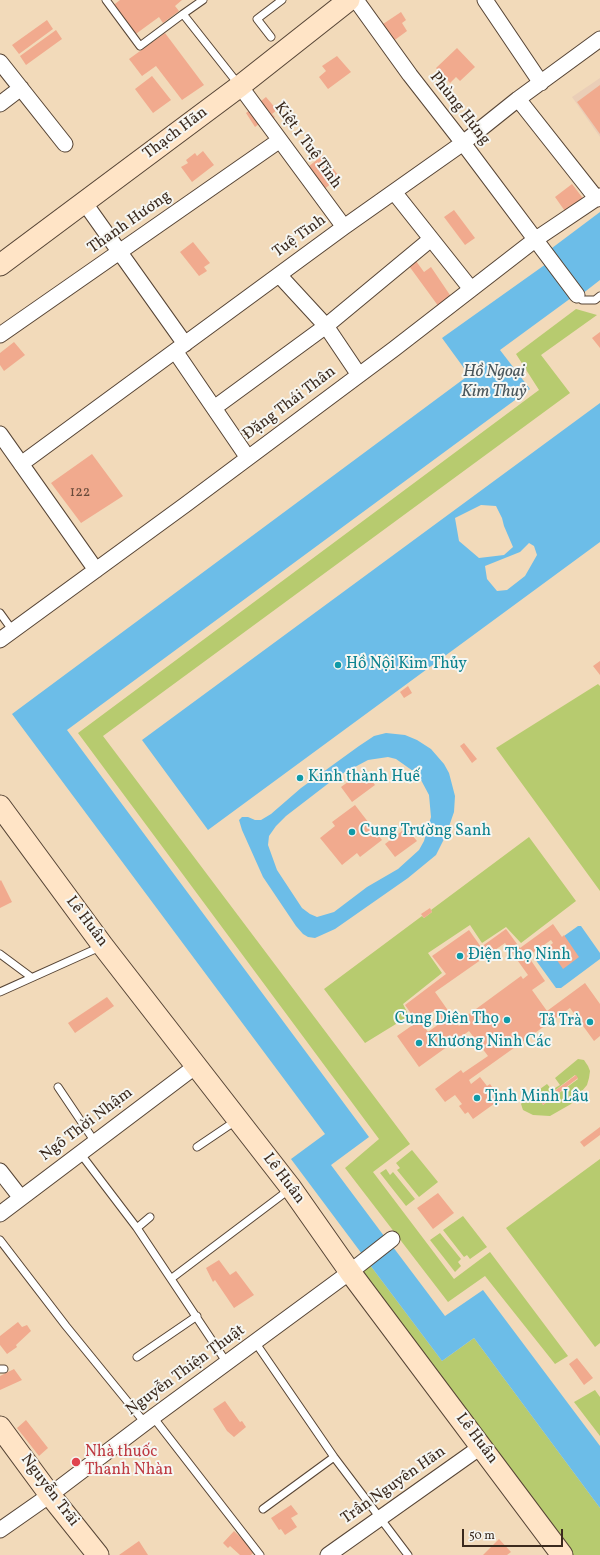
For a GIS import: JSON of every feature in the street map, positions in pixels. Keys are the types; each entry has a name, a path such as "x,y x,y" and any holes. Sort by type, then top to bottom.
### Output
{"street":[{"name":"Thạch Hãn","path":"0,265 240,86 349,0"},
{"name":"Phùng Hưng","path":"356,0 410,75 536,239 577,296"},
{"path":"486,0 541,83"},
{"name":"Tuệ Tĩnh","path":"22,464 344,227 463,143 518,99 600,39"},
{"path":"0,62 65,144"},
{"name":"Kiệt 1 Tuệ Tĩnh","path":"240,86 344,227"},
{"path":"0,104 21,88"},
{"path":"518,99 598,197"},
{"name":"Thanh Hương","path":"0,335 280,140"},
{"path":"394,192 471,290"},
{"name":"Đặng Thái Thân","path":"0,640 359,375 536,239 598,197"},
{"path":"84,202 120,252 180,348 214,408 248,458"},
{"path":"214,408 326,326 431,239"},
{"path":"279,275 326,326 359,375"},
{"path":"0,434 96,570"},
{"name":"Lê Huân","path":"0,806 103,946 292,1188 350,1272 482,1446 562,1555"},
{"name":"Ngô Thời Nhậm","path":"0,1214 196,1066"},
{"path":"0,1171 21,1198"},
{"name":"Nguyễn Thiện Thuật","path":"0,1530 50,1495 350,1272 392,1239"},
{"name":"Nguyễn Trãi","path":"5,1436 98,1555"},
{"name":"Trần Nguyên Hãn","path":"328,1555 381,1516 482,1446"}],"lane":[{"path":"106,0 140,46 203,0"},
{"path":"271,37 257,19 282,0"},
{"path":"183,14 240,86"},
{"path":"577,296 582,300 595,300 600,296"},
{"path":"0,613 13,631"},
{"path":"0,992 103,946"},
{"path":"0,954 31,977"},
{"path":"58,1087 95,1142"},
{"path":"197,1147 238,1119"},
{"path":"80,1153 137,1228 172,1278 227,1363"},
{"path":"172,1278 292,1188"},
{"path":"137,1228 150,1216"},
{"path":"0,1240 66,1326 149,1420 260,1555"},
{"path":"137,1357 197,1316"},
{"path":"255,1342 334,1457 381,1516 408,1555"},
{"path":"263,1509 334,1457"}],"shaded area":[{"path":"600,78 600,137 572,97"}],"green space":[{"path":"576,309 597,315 541,355 570,393 103,736 410,1144 373,1172 454,1279 490,1252 568,1356 555,1364 485,1276 448,1302 345,1168 379,1139 78,733 539,390 516,354"},
{"path":"598,684 600,686 600,891 496,748"},
{"path":"529,837 576,901 521,943 506,927 482,943 470,925 428,953 442,973 403,1004 409,1016 365,1043 324,989 422,916 424,918 432,912 431,910"},
{"path":"578,1059 584,1060 590,1071 587,1085 571,1104 550,1116 533,1115 523,1110 521,1104 523,1101 547,1084 552,1090 560,1085 555,1078","holes":["575,1075 578,1079 543,1105 541,1101"]},
{"path":"412,1150 438,1182 419,1197 397,1170 400,1168 396,1163"},
{"path":"600,1159 600,1343 595,1347 506,1228"},
{"path":"386,1169 390,1175 393,1172 415,1199 406,1206 380,1173"},
{"path":"463,1216 487,1247 470,1259 467,1255 464,1257 443,1230"},
{"path":"440,1233 461,1259 458,1262 461,1266 455,1272 430,1240"},
{"path":"370,1265 442,1361 474,1338 600,1508 600,1555 571,1555 356,1276"},
{"path":"595,1390 600,1397 600,1436 574,1402"}],"water":[{"path":"600,212 600,280 582,294 548,251"},
{"name":"Hồ Ngoại Kim Thuỷ","path":"546,264 571,298 500,350 530,389 67,730 369,1137 331,1165 384,1236 362,1254 291,1159 325,1134 12,714 469,375 442,338"},
{"name":"Hồ Nội Kim Thủy","path":"600,403 600,542 208,830 142,740","holes":["481,505 496,506 502,518 513,547 504,555 479,558 459,541 455,518","529,543 534,546 537,555 525,576 507,590 497,591 487,579 485,566 520,552"]},
{"path":"386,733 405,735 417,740 431,749 444,764 449,773 455,796 454,812 446,835 436,855 408,878 335,929 315,938 308,937 296,926 263,877 239,820 242,817 248,817 255,820 261,820 271,814 301,788 374,736","holes":["388,757 396,759 413,771 421,780 429,795 431,817 424,841 419,850 398,869 367,887 334,912 317,917 310,914 302,908 277,870 268,845 269,836 286,816 338,776 368,760"]},
{"path":"578,926 581,926 600,953 600,959 561,988 556,988 535,959 536,956"},
{"path":"393,1247 445,1316 483,1290 600,1446 600,1508 474,1338 442,1361 370,1265"}],"building":[{"path":"120,0 182,0 175,6 179,11 163,23 159,17 133,36 111,7"},
{"path":"401,12 406,20 402,23 407,31 392,42 380,26"},
{"path":"47,20 53,29 19,54 12,45"},
{"path":"56,30 62,39 26,65 20,56"},
{"path":"165,33 204,85 182,100 156,66 142,76 129,59"},
{"path":"457,48 475,67 460,81 456,77 450,83 436,68"},
{"path":"337,56 351,72 328,89 319,77 326,71 322,66"},
{"path":"152,76 171,100 153,113 135,89"},
{"path":"600,85 600,134 577,102"},
{"path":"266,97 277,110 272,114 275,117 270,121 264,120 255,127 246,113"},
{"path":"203,151 214,165 192,182 181,167 188,163 186,160 195,153 197,156"},
{"path":"323,155 338,175 331,181 332,183 323,190 299,174"},
{"path":"572,184 585,201 567,214 555,197"},
{"path":"454,210 475,238 465,245 444,217"},
{"path":"193,242 210,263 204,267 207,271 199,276 180,252"},
{"path":"416,261 424,272 431,267 452,298 439,307 409,266"},
{"path":"600,332 600,348 592,338"},
{"path":"14,342 25,355 4,371 0,365 0,353"},
{"path":"92,454 123,496 81,523 51,483"},
{"path":"600,661 600,675 593,666"},
{"path":"408,686 412,693 404,698 400,692"},
{"path":"464,743 477,759 472,763 460,746"},
{"path":"364,770 375,785 352,802 341,787"},
{"name":"Cung Trường Sanh","path":"355,805 382,840 360,857 357,853 342,865 320,838 335,826 332,822"},
{"path":"406,828 417,841 395,857 385,844"},
{"path":"1,880 12,902 0,908 0,881"},
{"path":"430,908 432,912 424,918 421,914"},
{"path":"553,924 562,937 564,935 579,957 563,969 548,947 553,943 551,940 528,956 545,981 532,990 547,1011 585,983 600,1004 600,1036 594,1041 570,1008 469,1080 471,1084 480,1077 487,1086 490,1084 495,1091 493,1093 498,1101 473,1119 468,1112 465,1114 459,1106 462,1104 455,1095 445,1102 435,1089 461,1070 463,1073 488,1056 469,1031 419,1067 397,1036 417,1022 405,1005 446,974 432,956 469,930 481,947 506,929 520,948","holes":["505,943 528,975 523,979 521,976 461,1020 463,1022 459,1026 435,992","435,1010 443,1021 428,1032 420,1020"]},
{"path":"107,997 114,1006 75,1033 68,1023"},
{"path":"576,1075 578,1078 543,1105 541,1101"},
{"path":"600,1127 600,1135 584,1147 580,1142"},
{"path":"438,1193 454,1213 433,1229 417,1208"},
{"path":"219,1260 230,1275 236,1271 254,1295 234,1308 215,1280 213,1282 206,1268"},
{"path":"18,1322 22,1327 27,1325 31,1331 16,1345 17,1347 7,1354 0,1345 0,1336"},
{"path":"577,1358 593,1378 584,1385 569,1364"},
{"path":"14,1369 22,1380 0,1390 0,1376"},
{"path":"225,1401 240,1422 242,1421 246,1427 234,1437 227,1431 213,1409"},
{"path":"26,1420 48,1448 39,1456 17,1428"},
{"path":"291,1505 298,1514 291,1518 297,1527 285,1535 281,1529 279,1530 271,1518"},
{"path":"234,1531 255,1551 251,1555 240,1555 230,1546 228,1548 223,1543"},
{"path":"499,1539 511,1552 507,1555 483,1555"},
{"path":"139,1541 148,1555 119,1555"}],"place":[{"name":"Hồ Nội Kim Thủy","path":"338,665"},
{"name":"Kinh thành Huế","path":"300,778"},
{"name":"Cung Trường Sanh","path":"352,832"},
{"name":"Điện Thọ Ninh","path":"460,956"},
{"name":"Cung Diên Thọ","path":"507,1020"},
{"name":"Tả Trà","path":"590,1022"},
{"name":"Khương Ninh Các","path":"419,1043"},
{"name":"Tịnh Minh Lâu","path":"477,1098"},
{"name":"Nhà thuốc Thanh Nhàn","path":"76,1462"}]}
